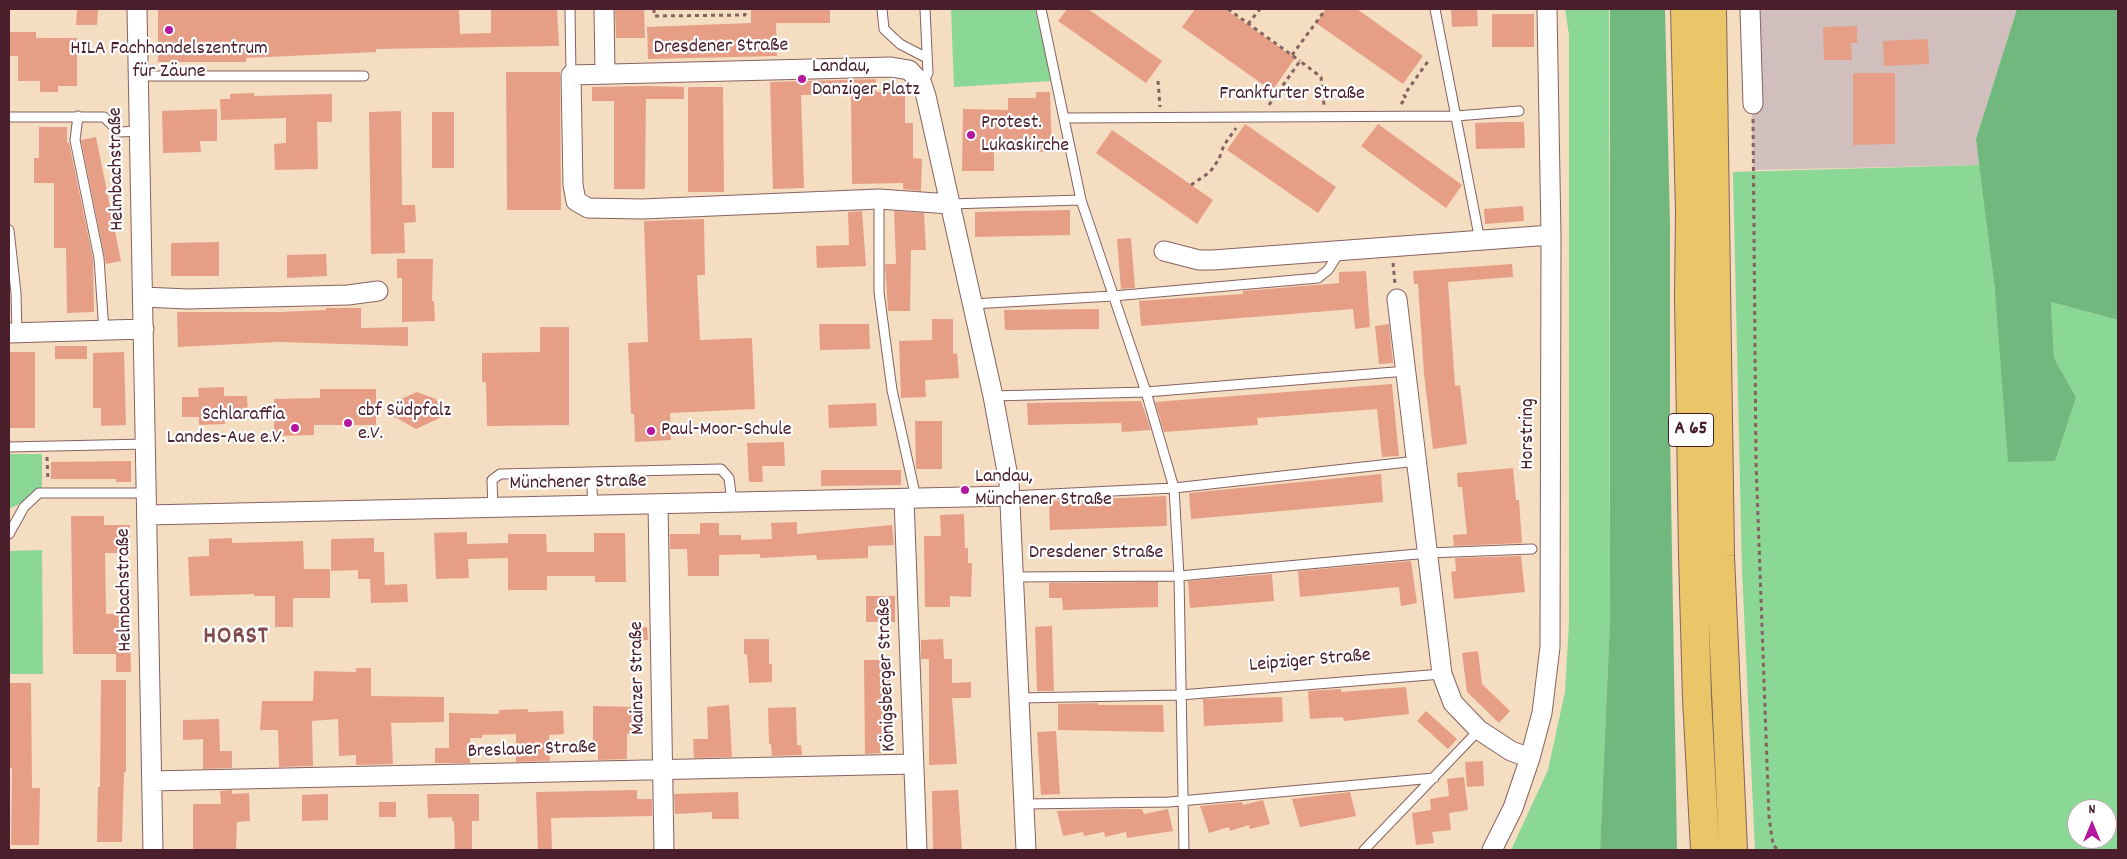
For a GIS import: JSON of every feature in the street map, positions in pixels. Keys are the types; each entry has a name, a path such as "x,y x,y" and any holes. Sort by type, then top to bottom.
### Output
{"highway":[{"name":"A 65","path":"1685,9 1690,212 1689,296 1693,547 1697,698 1705,850"},
{"name":"A 65","path":"1712,9 1720,556 1733,850"}],"street":[{"name":"Helmbachstraße","path":"137,9 144,297 153,850"},
{"path":"604,9 606,73"},
{"name":"Horstring","path":"1492,850 1513,808 1530,758 1546,690 1551,616 1551,235 1547,9"},
{"path":"1750,9 1753,104"},
{"name":"Dresdener Straße","path":"571,75 891,67 909,70 922,84 993,396 1010,496 1026,850"},
{"path":"571,75 573,185 576,201 588,208 879,200 950,204"},
{"path":"1164,251 1199,260 1551,235"},
{"path":"144,297 188,299 348,295 378,291"},
{"path":"1397,299 1442,674 1453,703 1480,730 1495,742 1530,758"},
{"path":"13,333 104,332 144,329"},
{"name":"Münchener Straße","path":"147,515 1010,496"},
{"name":"Königsberger Straße","path":"910,499 917,850"},
{"name":"Mainzer Straße","path":"658,504 664,850"},
{"name":"Breslauer Straße","path":"152,781 914,764"}],"lane":[{"path":"570,9 571,75"},
{"path":"882,9 884,28 900,44 927,58"},
{"path":"922,84 928,74 925,9"},
{"path":"1041,9 1081,200 1146,392 1174,488 1179,576 1184,850"},
{"path":"1435,9 1480,241"},
{"path":"138,76 364,76"},
{"name":"Frankfurter Straße","path":"1065,118 1456,116 1519,111"},
{"path":"78,116 75,140 99,258 104,332"},
{"path":"9,117 104,117 118,132 140,131"},
{"path":"879,200 879,292 892,390 910,499"},
{"path":"950,204 1081,200"},
{"path":"9,230 16,293 13,333"},
{"path":"972,304 1113,296 1318,278 1328,270 1340,251"},
{"path":"993,396 1146,392 1407,371"},
{"path":"9,447 146,444"},
{"path":"1010,496 1174,488 1417,461"},
{"path":"493,508 492,480 500,474 721,469 729,478 732,502"},
{"path":"591,472 593,506"},
{"path":"9,534 29,500 39,493 147,493"},
{"path":"1179,576 1428,553 1532,549"},
{"name":"Dresdener Straße","path":"1014,577 1179,576"},
{"name":"Leipziger Straße","path":"1180,695 1442,674"},
{"path":"1019,698 1180,695"},
{"path":"1364,850 1480,730"},
{"path":"1024,804 1184,800 1434,778"}],"path":[{"path":"654,9 654,16 745,15 745,9"},
{"path":"1228,9 1321,77 1324,117"},
{"path":"1248,24 1260,9"},
{"path":"1292,55 1326,9"},
{"path":"1389,117 1406,98 1404,95 1429,60"},
{"path":"1260,118 1300,61"},
{"path":"1158,81 1160,118"},
{"path":"1753,104 1756,462 1769,817 1773,846 1778,850"},
{"path":"1191,185 1210,172 1219,160 1224,145 1241,122"},
{"path":"1392,247 1397,299"},
{"path":"47,446 49,493"}],"shaded area":[{"path":"1749,9 2017,9 1976,139 1980,165 1753,170"}],"green space":[{"path":"951,9 1035,9 1052,81 954,87"},
{"path":"1565,9 1609,9 1610,619 1600,850 1511,850 1548,770 1565,692 1569,623 1569,35"},
{"path":"1610,9 1665,9 1670,226 1670,434 1677,850 1600,850 1610,619"},
{"path":"2017,9 2118,9 2118,320 2051,302 2054,358 2076,397 2055,461 2008,462 1995,290 1976,139"},
{"path":"1980,165 1995,290 2076,397 2054,358 2051,302 2118,320 2118,850 1755,850 1742,570 1733,172"},
{"path":"9,454 42,454 42,488 37,495 9,509"},
{"path":"42,550 43,674 9,674 9,551"}],"building":[{"path":"77,9 98,9 97,25 76,25"},
{"path":"158,9 459,9 460,34 491,33 491,9 557,9 559,46 376,49 376,52 246,58 246,62 158,62"},
{"path":"615,9 644,9 645,38 616,38"},
{"path":"751,9 830,9 830,23 776,23 777,56 648,59 647,27 751,23"},
{"path":"1067,9 1088,9 1162,61 1146,83 1058,21"},
{"path":"1195,9 1225,9 1295,58 1272,91 1182,27"},
{"path":"1326,9 1357,9 1423,56 1403,84 1316,23"},
{"path":"1451,9 1477,9 1478,26 1452,27"},
{"path":"1492,14 1534,14 1534,47 1492,47"},
{"path":"1857,26 1857,43 1851,43 1852,60 1824,60 1823,27"},
{"path":"9,32 36,32 36,38 77,38 77,86 58,86 58,92 40,92 40,81 18,81 18,56 9,56"},
{"path":"1928,39 1929,64 1884,66 1883,41"},
{"path":"506,72 560,72 561,210 507,210"},
{"path":"1853,73 1895,73 1895,144 1853,145"},
{"path":"876,79 876,92 905,92 905,123 913,123 913,158 922,159 921,191 903,189 903,183 852,184 851,95 801,95 804,188 773,189 770,82"},
{"path":"592,87 684,87 684,99 646,99 645,189 614,189 614,101 592,101"},
{"path":"688,87 723,87 724,192 688,192"},
{"path":"1036,92 1050,92 1052,152 994,151 994,171 962,171 963,109 1008,110 1008,98 1036,98"},
{"path":"254,93 254,96 332,94 332,122 317,122 318,169 275,170 274,144 286,143 286,118 221,120 220,99 230,99 230,94"},
{"path":"217,109 217,141 200,141 201,152 163,153 162,111"},
{"path":"401,111 402,205 415,205 416,222 404,223 405,253 371,254 369,112"},
{"path":"432,112 454,112 454,168 432,168"},
{"path":"1524,122 1525,148 1476,149 1475,123"},
{"path":"1245,124 1336,187 1318,213 1227,150"},
{"path":"1378,124 1462,185 1446,208 1361,146"},
{"path":"39,127 67,127 67,143 69,142 93,259 94,312 67,313 66,248 54,248 54,183 34,183 34,158 39,158"},
{"path":"1112,130 1213,200 1197,224 1096,153"},
{"path":"96,137 121,261 106,264 81,140"},
{"path":"1523,206 1524,221 1485,224 1484,209"},
{"path":"1070,210 1070,235 975,237 975,212"},
{"path":"862,211 866,266 817,268 816,246 849,245 848,212"},
{"path":"894,211 924,213 926,250 911,250 910,311 888,311 885,264 896,264"},
{"path":"704,219 705,275 697,275 700,340 752,338 755,409 670,413 671,440 635,442 634,414 631,414 628,343 648,342 644,221"},
{"path":"1131,238 1135,288 1121,289 1117,239"},
{"path":"219,242 219,276 171,276 171,243"},
{"path":"326,254 327,276 287,278 287,255"},
{"path":"397,259 433,259 432,301 434,301 435,321 402,322 402,278 397,278"},
{"path":"1512,264 1513,277 1448,282 1455,386 1460,385 1467,444 1433,449 1424,374 1418,284 1414,284 1413,271"},
{"path":"1366,271 1370,327 1355,329 1353,309 1141,326 1139,301 1243,294 1243,291 1339,283 1339,272"},
{"path":"326,308 361,308 361,328 408,327 408,346 278,342 178,347 177,312 278,312 326,310"},
{"path":"1099,309 1099,329 1005,330 1004,310"},
{"path":"932,319 953,319 953,354 957,353 959,378 925,380 926,397 901,398 899,341 932,340"},
{"path":"819,324 869,324 870,349 820,350"},
{"path":"1389,324 1393,363 1379,364 1375,326"},
{"path":"540,327 569,327 569,425 487,426 486,382 482,382 482,353 540,352"},
{"path":"55,346 87,346 87,359 55,359"},
{"path":"9,352 35,352 35,428 9,428"},
{"path":"124,352 126,425 101,426 101,408 93,408 93,353"},
{"path":"1392,384 1399,456 1382,457 1377,409 1257,418 1258,425 1164,432 1155,402"},
{"path":"224,387 224,396 247,396 248,416 225,416 225,424 199,425 199,417 182,417 182,397 199,397 198,388"},
{"path":"320,389 376,389 376,425 314,425 314,435 274,436 274,399 320,398"},
{"path":"417,392 436,399 444,416 416,429 393,416 401,399"},
{"path":"1141,401 1151,430 1122,432 1121,423 1028,425 1027,403"},
{"path":"876,403 877,426 829,428 828,405"},
{"path":"915,421 942,421 942,469 916,469"},
{"path":"784,442 785,466 762,466 763,482 749,482 747,443"},
{"path":"131,461 131,482 116,482 116,479 51,479 51,462"},
{"path":"1513,468 1516,500 1519,500 1522,543 1454,546 1453,535 1467,534 1462,487 1458,487 1457,473"},
{"path":"821,470 901,470 901,485 821,486"},
{"path":"1381,474 1383,502 1191,519 1189,493"},
{"path":"1166,496 1167,526 1050,530 1049,501"},
{"path":"964,514 965,548 968,548 968,563 972,563 971,597 950,596 950,607 925,607 924,536 941,536 940,515"},
{"path":"71,516 104,516 104,525 130,525 130,553 105,553 106,614 130,613 131,672 116,672 116,654 73,654"},
{"path":"797,522 797,534 892,525 894,545 868,546 868,558 817,560 816,555 760,558 760,554 719,555 719,576 688,576 687,549 670,549 670,534 700,534 700,523 719,523 719,535 741,535 741,540 772,539 771,523"},
{"path":"467,532 467,544 508,543 508,534 546,534 547,552 594,552 594,533 625,533 626,582 595,582 595,576 547,576 547,590 508,590 508,558 468,559 469,578 436,579 434,533"},
{"path":"232,538 232,543 303,541 304,569 330,569 330,598 293,598 293,627 275,627 275,596 254,596 254,594 190,596 188,557 209,556 209,539"},
{"path":"374,538 374,552 384,552 385,585 407,584 408,602 371,603 370,579 358,579 358,570 331,571 331,539"},
{"path":"1521,556 1525,592 1454,599 1451,572 1456,571 1455,558"},
{"path":"1411,561 1417,603 1401,606 1399,587 1300,597 1298,571"},
{"path":"1272,574 1274,601 1190,608 1188,581"},
{"path":"1158,582 1158,607 1063,610 1062,598 1049,598 1049,583"},
{"path":"866,596 895,596 895,622 866,622"},
{"path":"1052,626 1054,691 1037,691 1035,627"},
{"path":"634,627 647,627 648,640 635,641"},
{"path":"744,639 769,639 769,664 772,664 772,682 749,683 747,654 744,654"},
{"path":"943,639 944,659 952,659 952,683 971,682 971,698 952,698 957,764 929,765 929,659 921,659 921,640"},
{"path":"1478,651 1482,684 1510,711 1499,723 1467,692 1462,653"},
{"path":"864,660 890,660 890,685 883,685 884,721 891,721 891,736 881,736 881,753 865,754"},
{"path":"356,668 371,668 371,696 444,697 444,722 391,723 393,764 356,765 356,755 339,756 338,719 312,721 313,766 279,767 278,730 260,730 262,701 313,701 314,671 356,672"},
{"path":"101,680 126,680 126,772 124,772 122,842 97,842 98,787 100,787"},
{"path":"9,683 31,683 32,788 40,788 39,845 11,845 12,768 9,768"},
{"path":"1406,687 1409,714 1344,721 1343,717 1310,719 1308,691 1341,689 1341,692"},
{"path":"1282,697 1283,722 1204,726 1203,699"},
{"path":"1098,703 1098,705 1163,705 1164,732 1058,730 1058,704"},
{"path":"729,705 732,757 694,758 693,739 708,739 707,707"},
{"path":"593,706 637,707 637,734 627,734 627,759 598,760 598,748 593,748"},
{"path":"796,707 797,745 801,745 802,755 772,756 771,744 769,744 768,708"},
{"path":"528,709 528,712 563,711 564,734 549,735 550,761 516,762 516,734 482,735 482,738 470,738 470,763 435,763 435,748 449,748 449,713 499,714 499,710"},
{"path":"1426,711 1457,739 1448,749 1417,721"},
{"path":"219,719 220,751 232,751 232,768 203,769 203,739 183,740 183,720"},
{"path":"1056,731 1060,794 1041,795 1037,732"},
{"path":"1483,761 1484,786 1467,787 1465,762"},
{"path":"1464,777 1468,810 1449,813 1451,830 1432,832 1434,843 1416,845 1412,813 1431,810 1430,799 1449,796 1447,779"},
{"path":"232,790 232,794 249,793 250,821 237,822 236,850 193,850 193,804 221,804 220,791"},
{"path":"637,790 637,799 652,799 652,816 551,818 552,850 538,850 536,792"},
{"path":"958,790 962,850 933,850 932,791"},
{"path":"738,792 739,819 712,819 712,812 675,814 674,794"},
{"path":"1350,792 1356,816 1300,827 1292,799"},
{"path":"328,794 328,820 302,821 302,795"},
{"path":"427,794 479,794 479,821 472,821 472,850 455,850 454,821 452,821 452,817 428,818"},
{"path":"1263,800 1270,824 1250,829 1249,825 1230,831 1229,827 1209,833 1200,806 1242,802 1243,805"},
{"path":"379,802 396,802 396,817 379,817"},
{"path":"1142,809 1144,814 1168,809 1173,831 1127,838 1126,832 1105,837 1104,832 1084,836 1083,832 1063,836 1057,811"}],"place":[{"name":"HILA Fachhandelszentrum für Zäune","path":"169,30"},
{"name":"Landau, Danziger Platz","path":"802,79"},
{"name":"Protest. Lukaskirche","path":"971,135"},
{"name":"cbf Südpfalz e.V.","path":"348,423"},
{"name":"Schlaraffia Landes-Aue e.V.","path":"295,428"},
{"name":"Paul-Moor-Schule","path":"651,431"},
{"name":"Landau, Münchener Straße","path":"965,490"}],"district":[{"name":"HORST","path":"236,639"}]}
